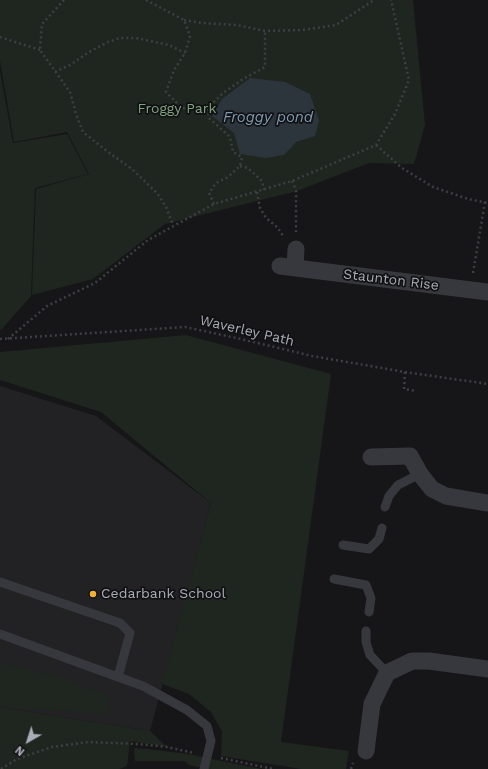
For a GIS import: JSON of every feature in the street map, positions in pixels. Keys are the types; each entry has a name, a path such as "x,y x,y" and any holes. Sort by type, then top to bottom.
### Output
{"street":[{"name":"Staunton Rise","path":"296,249 288,267 488,292"},
{"path":"371,457 410,456 420,474 432,489 446,496 488,503"},
{"path":"366,751 372,704 387,673 412,661 429,660 488,669"}],"lane":[{"path":"386,506 389,496 398,485 420,474"},
{"path":"343,545 370,549 379,539 382,528"},
{"path":"334,579 366,586 371,598 369,612"},
{"path":"0,582 120,623 130,633 118,677"},
{"path":"366,631 366,642 370,655 387,673"},
{"path":"0,634 143,686 187,710 207,726 211,741 204,769"}],"path":[{"path":"40,50 42,24 64,0"},
{"path":"146,0 184,20 202,23 237,25 265,31 303,30 336,25 374,0"},
{"path":"8,339 47,306 95,283 148,240 214,204 292,181 376,145 395,114 408,80 391,0"},
{"path":"184,20 190,36 185,52 174,70 166,92 182,108 208,108 223,93 243,79 265,67 265,31"},
{"path":"0,36 40,50 70,92 83,132 132,169 157,193 166,206 174,226"},
{"path":"55,72 70,65 89,52 108,42 120,38 136,38 156,42 169,45 185,52"},
{"path":"208,108 209,118 230,137 233,152 242,157 240,166 228,177 216,183 209,193 214,204"},
{"path":"376,145 402,168 433,187 468,199 486,202 470,290"},
{"path":"240,166 248,168 262,181 264,190"},
{"path":"292,181 296,190 296,249"},
{"path":"257,192 260,208 266,218 278,228 284,238 296,249"},
{"name":"Waverley Path","path":"0,339 185,327 312,356 488,384"},
{"path":"405,372 404,389 416,391"},
{"path":"1,769 17,759 52,747 88,742 167,747 273,769"}],"shaded area":[{"name":"Cedarbank School","path":"0,386 96,416 211,503 150,731 0,707"}],"green space":[{"name":"Froggy Park","path":"0,0 413,0 425,125 414,164 369,163 297,191 165,224 93,279 32,295 36,189 89,174 67,132 14,142 0,61"},
{"path":"0,71 13,143 67,134 88,174 35,188 31,296 1,330 0,330"},
{"path":"186,335 331,374 281,742 349,751 346,769 301,769 221,756 222,731 211,712 189,694 162,684 211,503 101,412 0,380 0,352"},
{"path":"0,662 53,675 104,694 111,707 103,714 57,710 19,709 0,705"},
{"path":"0,707 150,731 167,747 130,741 127,766 119,769 0,769"},
{"path":"134,748 188,754 261,769 208,769 189,765 184,761 135,761"}],"water":[{"name":"Froggy pond","path":"250,78 285,82 310,94 319,121 315,136 296,142 284,155 266,158 240,154 234,133 212,116 222,99"}],"place":[{"name":"Cedarbank School","path":"93,594"}]}
